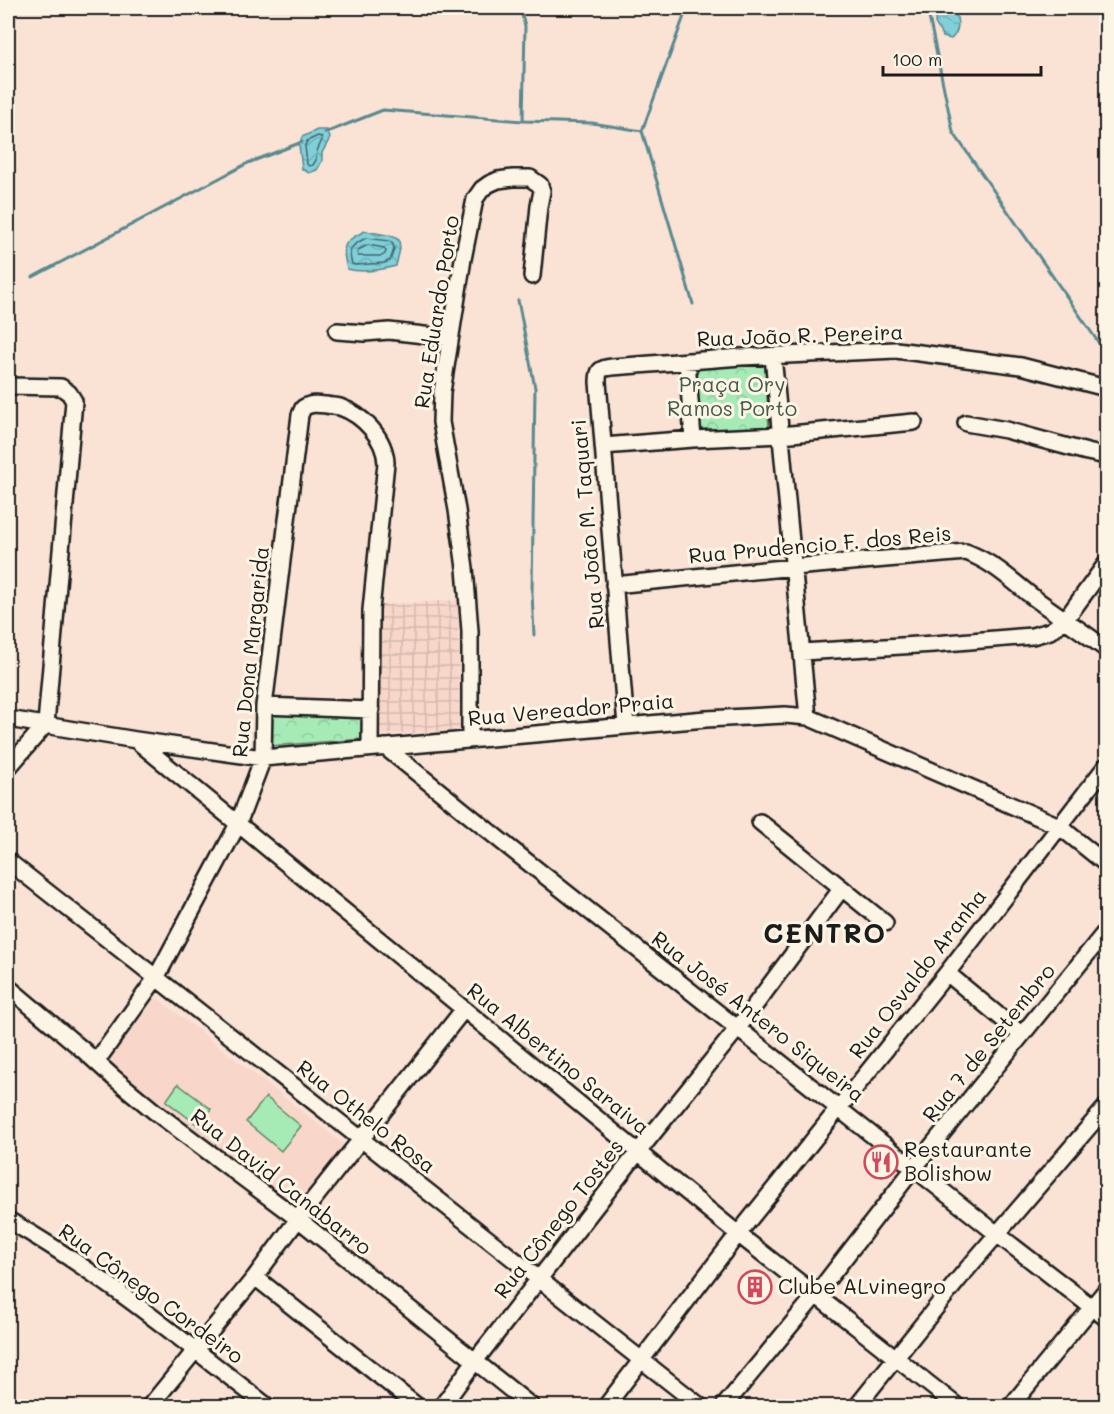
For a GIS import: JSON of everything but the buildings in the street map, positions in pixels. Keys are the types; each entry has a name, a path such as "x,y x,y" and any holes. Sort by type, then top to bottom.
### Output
{"street":[{"name":"Rua Eduardo Porto","path":"470,739 470,631 465,568 441,422 442,392 475,199 482,189 498,180 530,178 540,185 542,191 532,276"},
{"path":"337,331 365,333 390,331 450,338"},
{"name":"Rua João R. Pereira","path":"651,365 896,350 1021,366 1107,388"},
{"path":"773,356 808,717"},
{"path":"687,361 693,439"},
{"name":"Rua João M. Taquari","path":"626,726 598,373 612,367 651,365"},
{"path":"8,386 61,387 74,401 46,724 8,768"},
{"name":"Rua Dona Margarida","path":"96,1062 156,978 238,824 263,758 264,706 300,415 303,408 309,405 339,407 353,414 369,426 380,439 386,452 371,610 370,710"},
{"path":"603,446 781,435 914,422"},
{"path":"966,423 1006,430 1107,456"},
{"name":"Rua Prudencio F. dos Reis","path":"614,585 966,552 982,558 1007,575 1107,649"},
{"path":"802,652 1032,636 1050,631 1066,620 1107,564"},
{"path":"264,706 370,710 369,730 377,748"},
{"name":"Rua Vereador Praia","path":"8,719 263,758 706,719 785,715 808,717 1059,826 1107,864"},
{"name":"Rua Albertino Saraiva","path":"136,740 814,1296 957,1407"},
{"name":"Rua José Antero Siqueira","path":"377,748 501,841 997,1234 1107,1318"},
{"name":"Rua Osvaldo Aranha","path":"606,1407 738,1234 947,973 1107,766"},
{"path":"760,822 885,923"},
{"name":"Rua Othelo Rosa","path":"8,861 700,1407"},
{"name":"Rua Cônego Tostes","path":"442,1407 538,1280 738,1028 842,888"},
{"name":"Rua 7 de Setembro","path":"724,1407 1107,931"},
{"path":"947,973 1022,1035"},
{"name":"Rua David Canabarro","path":"8,987 154,1111 298,1219 531,1407"},
{"path":"150,1407 255,1277 464,1009"},
{"path":"857,1407 962,1275 1107,1107"},
{"name":"Rua Cônego Cordeiro","path":"8,1220 69,1257 118,1291 267,1407"},
{"path":"255,1277 417,1407"},
{"path":"1011,1407 1107,1290"}],"shaded area":[{"path":"458,600 460,730 379,735 378,605"},
{"path":"156,997 345,1145 298,1209 107,1061"}],"green space":[{"name":"Praça Ory Ramos Porto","path":"765,364 769,428 701,431 695,367"},
{"path":"271,712 364,718 363,739 269,746"},
{"path":"178,1084 211,1109 199,1126 166,1101"},
{"path":"266,1097 301,1126 281,1151 246,1122"}],"water":[{"path":"936,8 955,8 957,29 951,39 943,37 935,23"},
{"path":"317,130 327,130 330,138 317,170 309,173 302,169 299,145 302,137"},
{"path":"365,231 392,236 399,240 400,249 396,266 359,271 347,269 344,249 348,241"}],"waterway":[{"path":"520,8 525,26 523,121"},
{"path":"687,8 642,131 693,304"},
{"path":"921,8 929,17 953,132 1105,352"},
{"path":"325,133 383,110 523,121 592,123 642,131"},
{"path":"33,277 248,163 302,142"},
{"path":"518,300 535,388 532,593 534,635"}],"place":[{"name":"Restaurante Bolishow","path":"881,1162"},
{"name":"Clube ALvinegro","path":"755,1287"}],"district":[{"name":"CENTRO","path":"825,934"}]}
